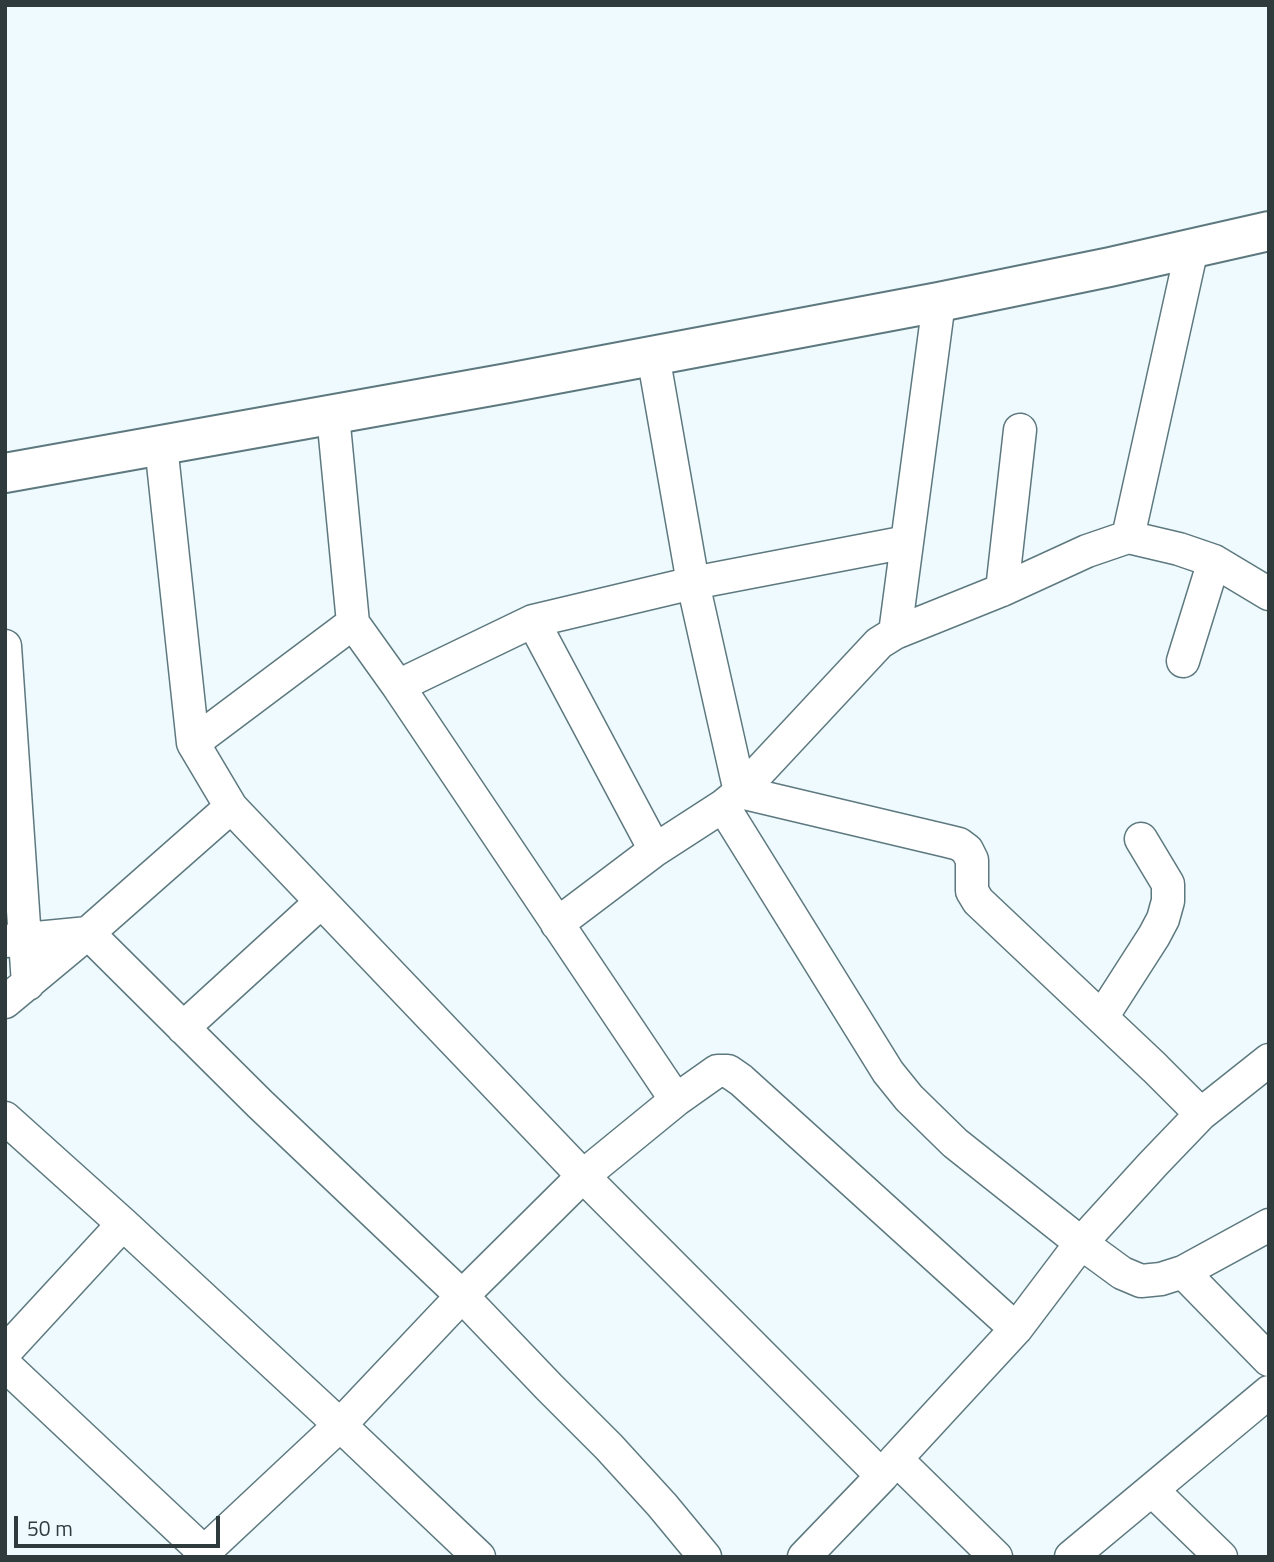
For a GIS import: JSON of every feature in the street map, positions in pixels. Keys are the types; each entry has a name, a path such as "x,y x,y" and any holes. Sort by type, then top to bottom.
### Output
{"street":[{"path":"5,473 939,302 1269,231"},
{"path":"1128,537 1192,248"},
{"path":"895,633 939,302"},
{"path":"653,355 731,799 888,1072 909,1098 955,1143 1122,1273 1141,1280 1161,1279 1183,1272 1269,1225"},
{"path":"332,415 353,623 676,1100"},
{"path":"1002,590 1020,430"},
{"path":"161,445 193,743 231,807 583,1176 889,1468 996,1557"},
{"path":"557,924 655,850 731,799 871,651 895,633 1002,590 1087,551 1128,537 1179,549 1214,561 1269,593"},
{"path":"398,686 533,621 693,583 907,542"},
{"path":"1183,661 1214,561"},
{"path":"533,621 655,850"},
{"path":"193,743 353,623"},
{"path":"5,646 17,993"},
{"path":"731,799 958,844 967,850 972,860 972,891 978,901 1202,1114"},
{"path":"17,993 231,807"},
{"path":"1102,1017 1154,936 1168,901 1168,884 1141,839"},
{"path":"183,1028 321,902"},
{"path":"15,940 88,933"},
{"path":"88,933 260,1104 462,1296 609,1447 705,1557"},
{"path":"804,1557 1016,1329 1082,1242 1153,1164 1202,1114 1269,1060"},
{"path":"5,1365 201,1554 340,1425 462,1296 583,1176 676,1100 717,1071 728,1070 1016,1329"},
{"path":"5,1118 340,1425 478,1557"},
{"path":"5,1352 123,1224"},
{"path":"1183,1272 1269,1360"},
{"path":"1071,1557 1269,1392"},
{"path":"1152,1490 1221,1557"}]}
